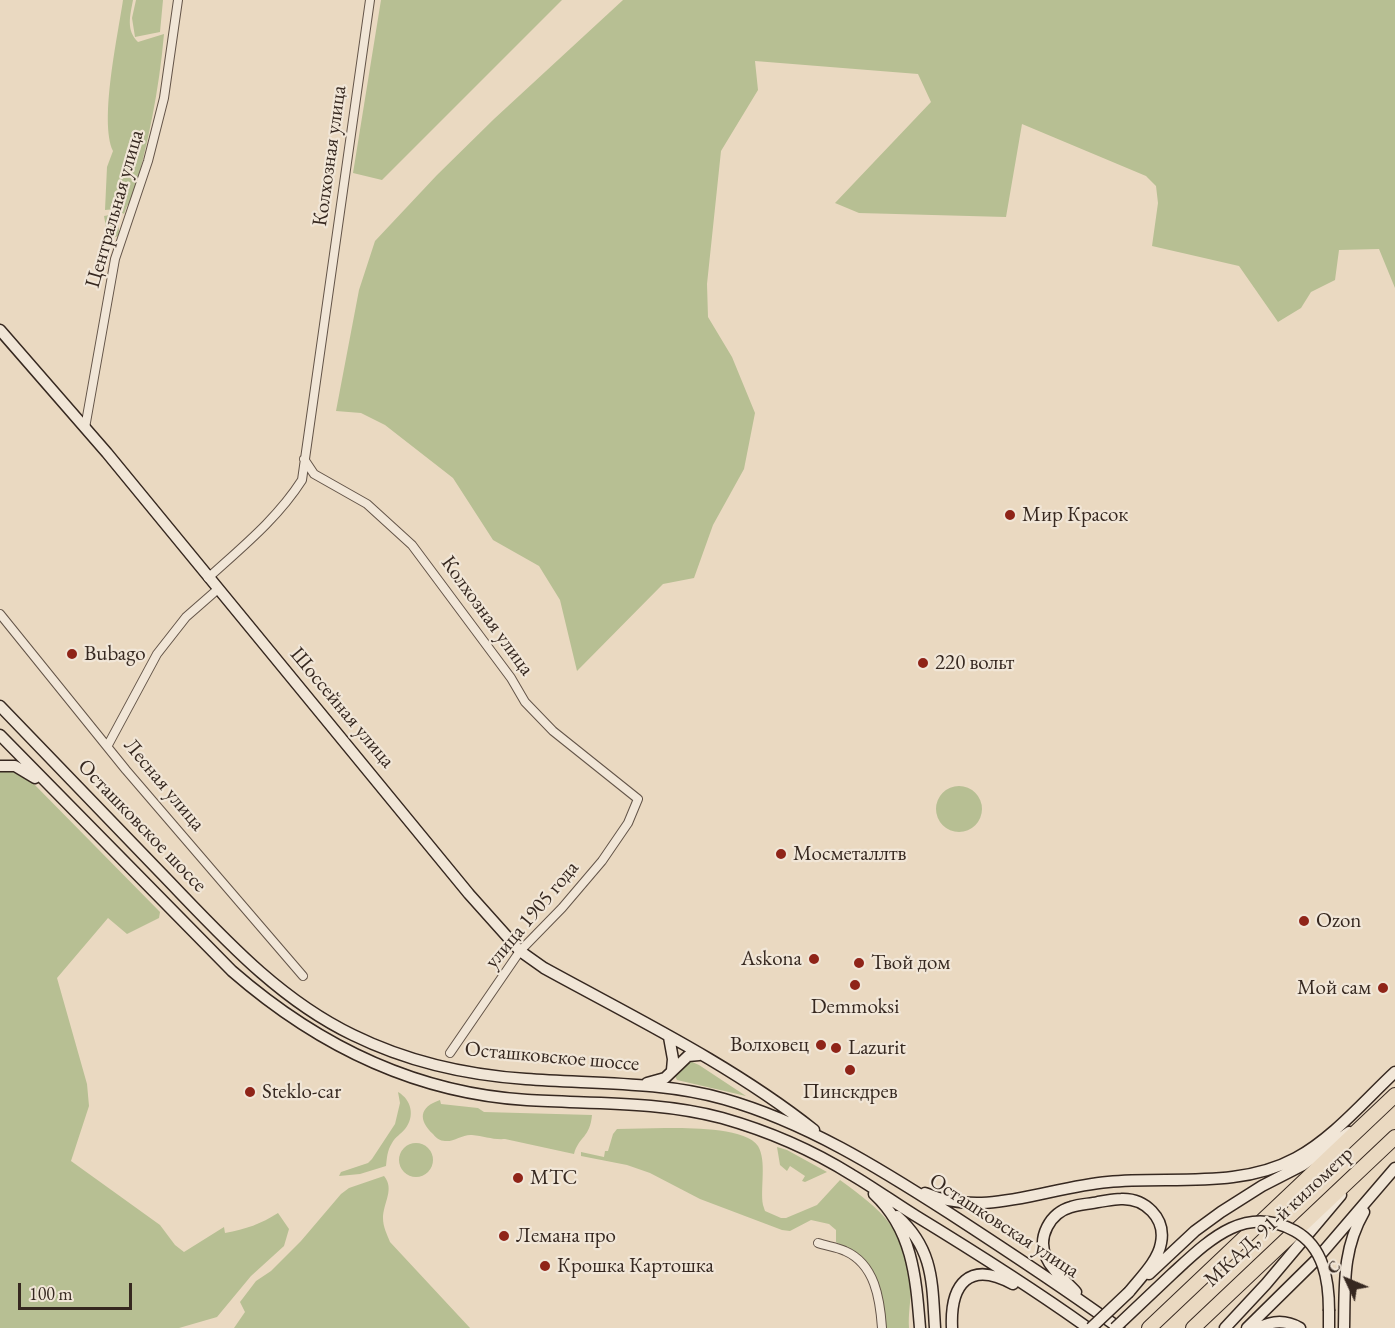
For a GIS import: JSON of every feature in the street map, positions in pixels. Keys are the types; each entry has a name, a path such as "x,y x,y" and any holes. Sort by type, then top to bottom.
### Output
{"highway":[{"name":"МКАД, 91-й километр","path":"1149,1328 1395,1095"},
{"name":"МКАД, 91-й километр","path":"1192,1328 1395,1137"}],"main road":[{"name":"Шоссейная улица","path":"0,330 85,428 470,894 520,951 544,968 669,1037 775,1101 826,1140"},
{"name":"Осташковское шоссе","path":"0,706 241,957 304,1007 351,1034 392,1052 471,1072 527,1079 632,1084 723,1099 768,1114 826,1140 864,1161"},
{"name":"Осташковское шоссе","path":"0,735 232,971 263,999 344,1050 385,1068 432,1084 478,1095 526,1100 630,1105 718,1117 762,1130 805,1149 851,1174"},
{"path":"0,766 15,766 27,772 67,804"},
{"path":"669,1037 673,1059 672,1070"},
{"path":"632,1084 654,1082 665,1078 688,1056 700,1055"},
{"path":"1262,1186 1328,1135 1395,1072"},
{"path":"1139,1280 1195,1231 1221,1212 1262,1186 1303,1165 1376,1113"},
{"path":"1225,1328 1266,1284 1377,1154"},
{"path":"896,1180 928,1194 959,1202 992,1202 1053,1193 1076,1186 1104,1182 1234,1178 1264,1172 1296,1158"},
{"name":"Осташковская улица","path":"864,1161 995,1243 1093,1309 1117,1328"},
{"path":"1247,1328 1316,1260 1395,1168"},
{"path":"851,1174 906,1223 923,1248 931,1274 935,1328"},
{"name":"Осташковская улица","path":"851,1174 985,1258 1090,1328"},
{"path":"1344,1328 1345,1285 1350,1240 1383,1182"},
{"path":"1090,1328 1129,1292 1161,1244 1160,1226 1153,1212 1135,1200 1121,1199 1072,1206 1055,1216 1044,1234 1045,1255 1051,1266 1093,1309"},
{"path":"883,1203 897,1222 907,1243 917,1287 920,1328"},
{"path":"1117,1328 1209,1241 1231,1227 1257,1221 1285,1226 1307,1239 1316,1251 1329,1290 1329,1328"},
{"path":"952,1328 951,1311 959,1286 977,1275 988,1274 1000,1277 1076,1319"},
{"path":"1259,1328 1281,1321 1293,1323 1300,1328"}],"street":[{"name":"Центральная улица","path":"85,428 115,259 148,160 164,98 178,0"},
{"name":"Колхозная улица","path":"208,578 272,520 288,502 302,480 370,0"},
{"name":"Колхозная улица","path":"304,459 314,474 367,504 412,545 511,678 525,702 553,731 638,799"},
{"path":"302,480 314,474"},
{"path":"108,746 157,654 186,616 218,589"},
{"name":"Лесная улица","path":"0,614 126,770 303,976"},
{"name":"улица 1905 года","path":"450,1053 520,951 562,908 602,861 628,823 638,799"},
{"path":"818,1243 846,1251 858,1260 872,1276 877,1289 882,1328"}],"green space":[{"path":"123,0 133,0 130,28 138,42 164,34 148,138 132,200 124,214 116,209 105,210 107,167 113,151 109,137 109,99"},
{"path":"136,0 163,0 160,32 135,37 132,18"},
{"path":"381,0 562,0 382,180 353,173"},
{"path":"623,0 1395,0 1395,288 1379,249 1339,250 1335,280 1311,292 1301,308 1278,322 1239,266 1152,246 1158,203 1156,186 1146,176 1022,124 1006,217 859,213 835,203 931,102 918,74 755,61 758,90 721,151 707,284 708,317 732,357 755,413 744,469 713,525 694,578 663,584 577,671 560,600 539,566 493,540 453,478 385,425 361,413 336,411 359,290 375,241 494,119"},
{"path":"116,214 120,236 108,238 104,216"},
{"path":"0,770 14,770 30,780 160,912 159,918 127,934 108,918 57,978 87,1084 89,1106 71,1161 160,1225 175,1245 184,1252 224,1227 225,1233 240,1230 278,1213 289,1229 284,1246 251,1276 217,1317 179,1328 0,1328"},
{"path":"959,786 975,793 982,809 975,825 959,832 943,825 936,809 943,793"},
{"path":"690,1061 746,1096 677,1080 674,1074"},
{"path":"398,1092 409,1104 411,1114 405,1129 390,1146 386,1166 360,1174 339,1176 341,1172 368,1163 372,1159 395,1124 400,1103"},
{"path":"440,1100 441,1104 478,1108 484,1112 592,1115 591,1123 574,1154 505,1139 472,1135 443,1141 435,1137 423,1119 428,1106"},
{"path":"686,1128 741,1135 758,1146 763,1167 763,1205 765,1211 781,1218 817,1205 840,1180 867,1201 890,1224 905,1251 911,1286 909,1328 885,1328 881,1300 874,1277 860,1259 836,1242 836,1230 829,1224 811,1220 790,1231 782,1230 700,1199 650,1173 627,1165 581,1156 581,1152 604,1157 617,1129"},
{"path":"416,1143 428,1148 433,1160 428,1172 416,1177 404,1172 399,1160 404,1148"},
{"path":"777,1147 827,1172 805,1182 802,1181 805,1176 790,1166 787,1171 780,1165"},
{"path":"384,1176 389,1191 383,1221 390,1242 470,1328 234,1328 245,1312 240,1302 256,1281 271,1271 301,1241 341,1194 349,1188"}],"place":[{"name":"Мир Красок","path":"1010,515"},
{"name":"Bubago","path":"72,654"},
{"name":"220 вольт","path":"923,663"},
{"name":"Мосметаллтв","path":"781,854"},
{"name":"Ozon","path":"1304,921"},
{"name":"Askona","path":"814,959"},
{"name":"Твой дом","path":"859,963"},
{"name":"Demmoksi","path":"855,985"},
{"name":"Мой сам","path":"1383,988"},
{"name":"Волховец","path":"821,1045"},
{"name":"Lazurit","path":"836,1048"},
{"name":"Пинскдрев","path":"850,1070"},
{"name":"Steklo-car","path":"250,1092"},
{"name":"МТС","path":"518,1178"},
{"name":"Лемана про","path":"504,1236"},
{"name":"Крошка Картошка","path":"545,1266"}]}
